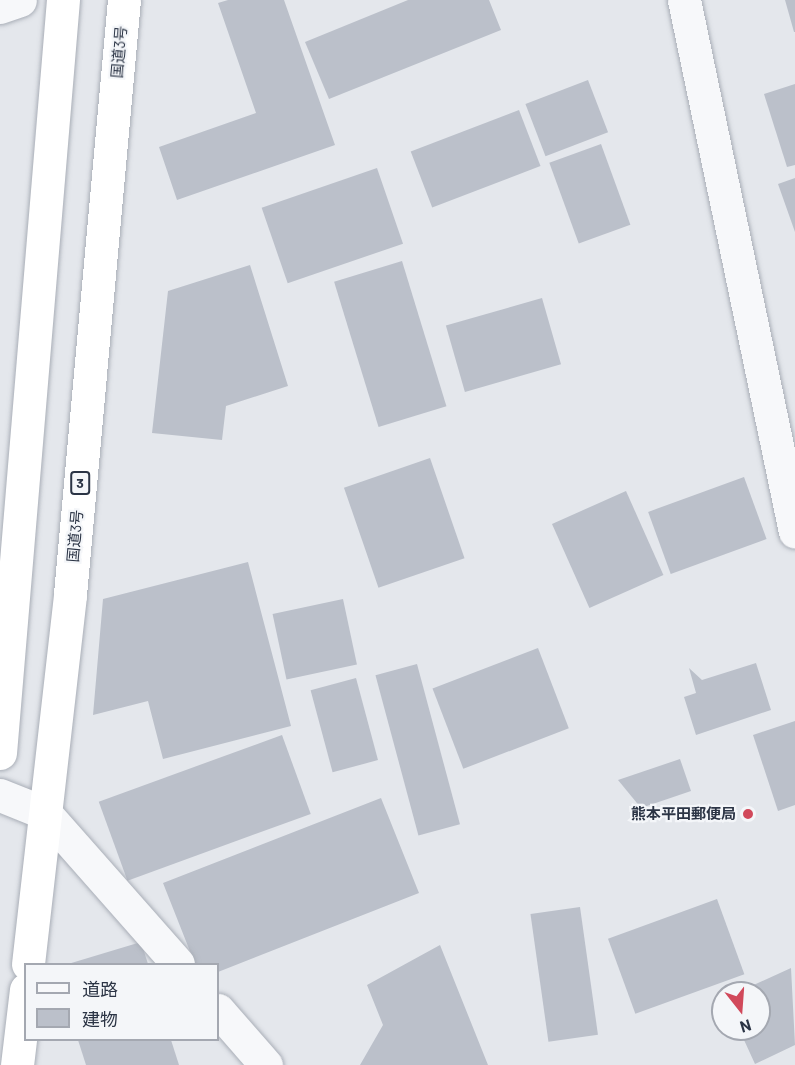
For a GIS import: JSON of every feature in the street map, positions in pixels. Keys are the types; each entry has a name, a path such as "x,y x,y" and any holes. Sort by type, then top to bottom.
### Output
{"highway":[{"path":"0,753 9,570 63,0"},
{"name":"国道3号","path":"28,963 45,813 124,0"},
{"path":"17,1065 24,1007"}],"street":[{"path":"0,7 20,0"},
{"path":"684,0 795,532"},
{"path":"0,795 45,813 177,963"},
{"path":"219,1011 266,1065"}],"building":[{"path":"228,0 284,0 335,145 177,200 159,147 256,113 218,3"},
{"path":"408,0 489,0 501,30 329,99 305,42"},
{"path":"785,0 795,0 795,32 794,32"},
{"path":"588,80 608,132 546,156 525,104"},
{"path":"795,84 795,165 787,167 764,94"},
{"path":"519,110 541,166 432,208 411,152"},
{"path":"601,144 630,225 579,244 549,163"},
{"path":"377,168 403,244 288,283 262,208"},
{"path":"795,178 795,232 778,184"},
{"path":"402,261 446,406 379,427 334,282"},
{"path":"250,265 288,386 226,406 222,440 152,433 168,291"},
{"path":"542,298 561,364 465,392 446,326"},
{"path":"430,458 465,558 378,588 344,488"},
{"path":"744,477 767,539 671,574 648,512"},
{"path":"626,491 663,575 589,608 552,524"},
{"path":"248,562 291,726 163,759 148,701 93,715 103,599"},
{"path":"343,599 357,665 287,680 273,614"},
{"path":"538,648 569,728 463,769 433,688"},
{"path":"756,663 771,710 696,735 684,697 696,693 689,668 702,680"},
{"path":"417,664 460,824 418,835 375,675"},
{"path":"356,678 378,760 333,772 311,690"},
{"path":"795,721 795,805 778,811 753,735"},
{"path":"282,735 311,814 127,881 99,802"},
{"path":"680,759 691,791 641,808 618,780"},
{"path":"381,798 419,893 219,972 219,963 195,963 163,883"},
{"path":"717,899 744,974 726,981 711,981 711,986 635,1014 608,939"},
{"path":"580,907 598,1035 548,1042 530,914"},
{"path":"141,942 148,963 71,963"},
{"path":"440,945 488,1065 360,1065 383,1025 367,985"},
{"path":"791,968 795,1045 755,1064 744,1041 771,1041 771,981 762,981"},
{"path":"78,1041 171,1041 179,1065 86,1065"}],"place":[{"name":"熊本平田郵便局","path":"748,814"}]}
